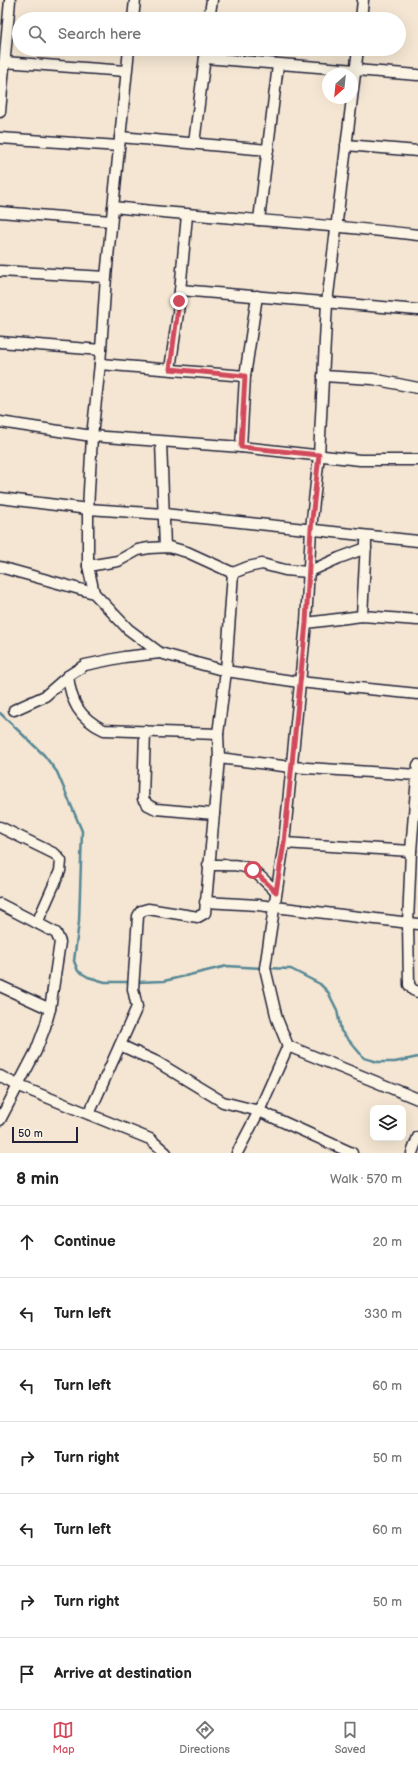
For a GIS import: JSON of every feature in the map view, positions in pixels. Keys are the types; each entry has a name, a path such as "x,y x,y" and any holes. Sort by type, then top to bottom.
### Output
{"street":[{"path":"0,112 10,0"},
{"path":"134,12 135,0"},
{"path":"210,12 212,0"},
{"path":"362,12 363,0"},
{"path":"94,593 88,566 88,509 92,436 100,364 111,221 128,56"},
{"path":"194,144 205,56"},
{"path":"223,56 278,65 325,68"},
{"path":"356,68 357,56"},
{"path":"4,62 126,71"},
{"path":"260,220 278,65"},
{"path":"358,70 418,75"},
{"path":"237,1153 259,1111 288,1046 277,1018 265,968 284,843 306,623 311,529 319,455 327,303 351,104"},
{"path":"0,138 194,144 268,150"},
{"path":"346,145 418,151"},
{"path":"113,207 187,215 336,225 418,235"},
{"path":"0,212 111,221"},
{"path":"170,369 180,290 187,215"},
{"path":"0,271 106,277"},
{"path":"180,290 418,310"},
{"path":"241,447 245,376 257,296"},
{"path":"0,342 101,350"},
{"path":"100,364 245,376"},
{"path":"324,376 373,379 418,388"},
{"path":"0,422 92,436 241,447 360,460 418,460"},
{"path":"161,442 165,547"},
{"path":"0,498 88,509 164,514 418,541"},
{"path":"362,616 366,536"},
{"path":"88,566 118,561 138,550 165,547 187,552 233,573 248,567 262,564 285,570 308,572 366,548"},
{"path":"0,567 94,593 128,628 160,653 226,671 299,682 418,694"},
{"path":"90,1114 137,1007 133,989 138,916 141,911 148,909 198,917 205,913 208,865 219,758 218,734 226,671 233,573"},
{"path":"306,623 362,616 418,620"},
{"path":"14,710 45,696 68,676 85,665 100,661 160,653"},
{"path":"68,676 74,704 94,725 104,730 218,734"},
{"path":"145,731 143,799 148,805 156,809 214,814"},
{"path":"219,758 291,767 418,772 411,850 413,924 409,985 413,990 418,992"},
{"path":"0,827 55,854 61,861 60,871 37,923"},
{"path":"284,843 411,850"},
{"path":"208,865 244,865 253,870 276,892"},
{"path":"205,902 258,905 413,924"},
{"path":"0,904 56,933 60,942 50,1009 39,1044 0,1120"},
{"path":"0,986 50,1009"},
{"path":"120,1045 157,1062 223,1102 259,1111 352,1153"},
{"path":"288,1046 418,1099"},
{"path":"0,1076 18,1085 150,1139 166,1153"},
{"path":"412,1153 418,1137"}],"waterway":[{"path":"0,713 44,755 57,772 82,831 79,922 74,961 78,971 88,977 105,982 132,982"},
{"path":"137,982 164,981 227,966 262,968"},
{"path":"267,968 291,969 320,984 328,992 337,1010 341,1031 364,1058 378,1062 395,1062 418,1057"}],"route":[{"path":"179,301 176,335 170,369 245,376 241,447 319,455 311,529 306,623 284,843 276,892 253,870"}]}
